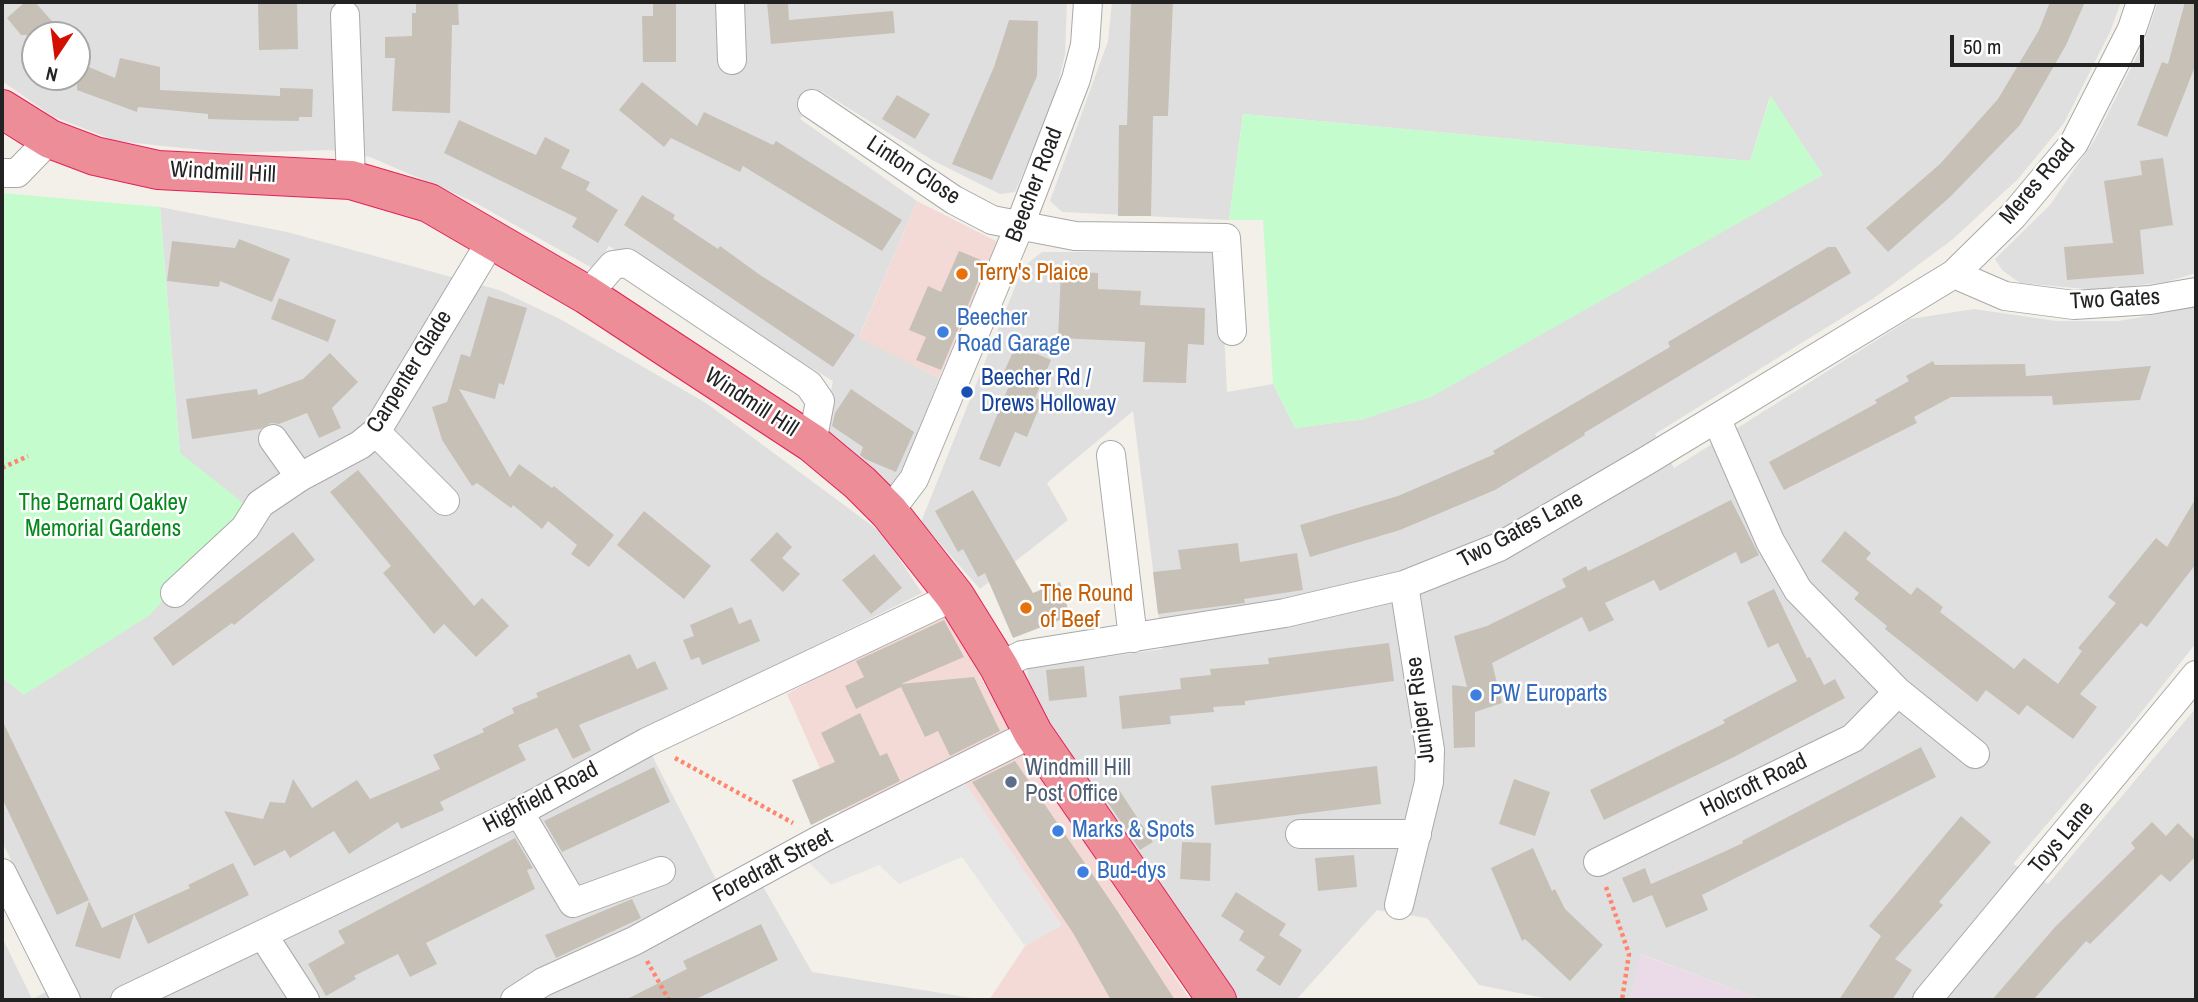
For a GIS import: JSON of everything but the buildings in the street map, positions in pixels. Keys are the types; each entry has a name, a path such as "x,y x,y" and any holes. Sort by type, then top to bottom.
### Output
{"highway":[{"name":"Windmill Hill","path":"2,109 50,139 95,156 158,170 351,180 429,203 587,295 813,443 889,512 955,596 999,667 1033,733 1217,1000"}],"street":[{"path":"730,2 732,60"},
{"name":"Beecher Road","path":"889,512 914,480 1019,227 1076,79 1085,45 1088,2"},
{"name":"Meres Road","path":"1954,274 2013,216 2074,143 2132,29 2141,2"},
{"path":"345,15 351,180"},
{"name":"Linton Close","path":"812,104 954,200 992,220 1075,236 1226,238 1232,331"},
{"path":"2,173 17,173 50,139"},
{"name":"Carpenter Glade","path":"174,593 245,528 260,504 300,477 360,445 376,432 493,238"},
{"name":"Two Gates","path":"1954,274 2005,296 2074,305 2150,300 2196,292"},
{"name":"Two Gates Lane","path":"999,667 1022,655 1284,612 1404,586 1499,547 1717,419 1954,274"},
{"path":"1717,419 1770,541 1798,590 1898,692 1975,754"},
{"path":"376,432 445,501"},
{"path":"273,439 300,477"},
{"path":"1111,455 1133,638"},
{"name":"Juniper Rise","path":"1399,905 1429,782 1430,750 1404,586"},
{"name":"Highfield Road","path":"125,1000 519,812 647,742 955,596"},
{"name":"Toys Lane","path":"1927,1000 2196,675"},
{"name":"Holcroft Road","path":"1598,862 1853,738 1898,692"},
{"name":"Foredraft Street","path":"515,1000 543,982 634,941 821,839 1033,733"},
{"path":"519,812 573,903 661,871"},
{"path":"1300,834 1417,834"},
{"path":"2,873 66,1000"},
{"path":"262,935 305,1000"}],"path":[{"path":"2,468 28,456"},
{"path":"647,742 821,839"},
{"path":"1598,862 1629,954 1622,1000"},
{"path":"634,941 669,1000"}],"shaded area":[{"path":"2,2 1067,2 1065,55 1053,102 1015,192 1000,194 932,160 821,91 800,119 917,201 859,337 939,378 894,494 823,434 833,381 609,246 594,269 472,201 370,157 330,150 230,153 116,141 52,116 2,81"},
{"path":"1112,2 2121,2 2110,32 2064,123 2018,179 1953,239 1874,298 1655,434 1674,468 1910,319 1974,309 2056,321 2119,321 2196,307 2196,643 2132,724 2013,864 2048,884 2196,708 2196,1000 1762,1000 1641,954 1630,1000 1554,1000 1479,985 1427,918 1377,910 1296,1000 1236,1000 1030,694 1027,668 1163,649 1133,411 1047,483 1068,520 980,589 921,522 1023,267 1042,252 1220,252 1227,392 1273,384 1295,428 1364,419 1823,175 1770,97 1750,161 1243,114 1229,220 1062,212 1050,201 1108,41"},
{"path":"2158,2 2196,2 2196,273 2166,282 2098,290 2020,283 2002,270 1995,259 2050,205 2095,139 2144,42"},
{"path":"917,201 998,242 939,378 859,338"},
{"path":"160,207 287,232 499,290 560,319 706,403 882,533 922,593 640,732 725,897 761,883 812,972 984,1000 2,1000 2,937 32,999 72,979 2,842 2,677 24,695 180,453"},
{"path":"945,607 982,680 1025,753 1190,1000 989,1000 1025,946 1061,925 952,766 842,818 787,694"},
{"path":"966,784 1061,926 1025,946 962,857 899,884 879,865 831,885 804,857"},
{"path":"1640,954 1762,1000 1630,1000"}],"green space":[{"path":"1771,96 1823,175 1431,397 1364,419 1295,428 1273,384 1263,220 1229,220 1243,114 1750,161"},
{"name":"The Bernard Oakley Memorial Gardens","path":"2,193 160,207 180,453 247,506 150,615 24,695 2,677"}],"place":[{"name":"Terry's Plaice","path":"962,274"},
{"name":"Beecher Road Garage","path":"943,332"},
{"name":"Beecher Rd / Drews Holloway","path":"967,392"},
{"name":"The Round of Beef","path":"1026,608"},
{"name":"PW Europarts","path":"1476,695"},
{"name":"Windmill Hill Post Office","path":"1011,782"},
{"name":"Marks & Spots","path":"1058,831"},
{"name":"Bud-dys","path":"1083,872"}]}
